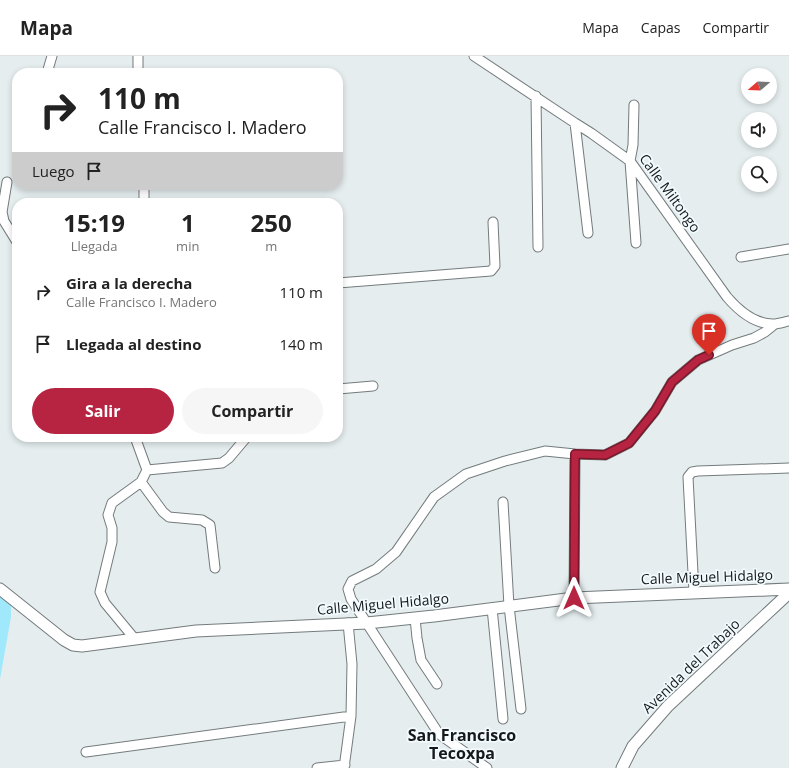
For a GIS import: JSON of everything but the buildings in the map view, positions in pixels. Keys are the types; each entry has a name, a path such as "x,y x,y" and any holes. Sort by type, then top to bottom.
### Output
{"street":[{"path":"48,68 52,56"},
{"path":"138,56 138,68"},
{"name":"Calle Miltongo","path":"474,56 591,133 630,161 737,309 751,319 762,323 775,324 789,321"},
{"path":"536,96 538,247"},
{"path":"634,105 633,145 630,161 636,243"},
{"path":"574,123 588,233"},
{"path":"7,182 2,212 4,221 12,234"},
{"path":"343,284 491,271 495,266 492,222"},
{"path":"741,257 789,249"},
{"path":"487,768 439,734 351,599 348,589 352,581 376,569 396,552 434,497 466,474 505,461 545,451 605,455 629,443 655,411 672,382 698,360 732,345 754,338 775,324"},
{"path":"343,389 373,386"},
{"path":"134,638 105,603 100,592 112,542 112,528 108,515 112,503 141,482 147,470 138,442"},
{"path":"147,470 222,463 242,442"},
{"path":"574,598 575,454"},
{"path":"694,592 688,476 692,472 698,470 789,468"},
{"path":"141,482 164,512 169,516 202,520 210,525 215,568"},
{"path":"503,502 509,606 521,708"},
{"name":"Calle Miguel Hidalgo","path":"0,589 73,645 82,646 107,644 134,638 196,630 367,623 574,598 789,589"},
{"name":"Avenida del Trabajo","path":"622,768 633,746 668,706 789,593"},
{"path":"492,608 503,719"},
{"path":"415,618 421,660 437,684"},
{"path":"317,768 345,767 351,716 352,664 348,623"},
{"path":"86,752 351,716"}],"shaded area":[{"path":"0,596 11,604 11,617 0,679"}],"district":[{"name":"San Francisco Tecoxpa","path":"462,744"}],"route":[{"path":"574,598 575,454 605,455 629,443 655,411 672,382 698,360 709,355"}]}
